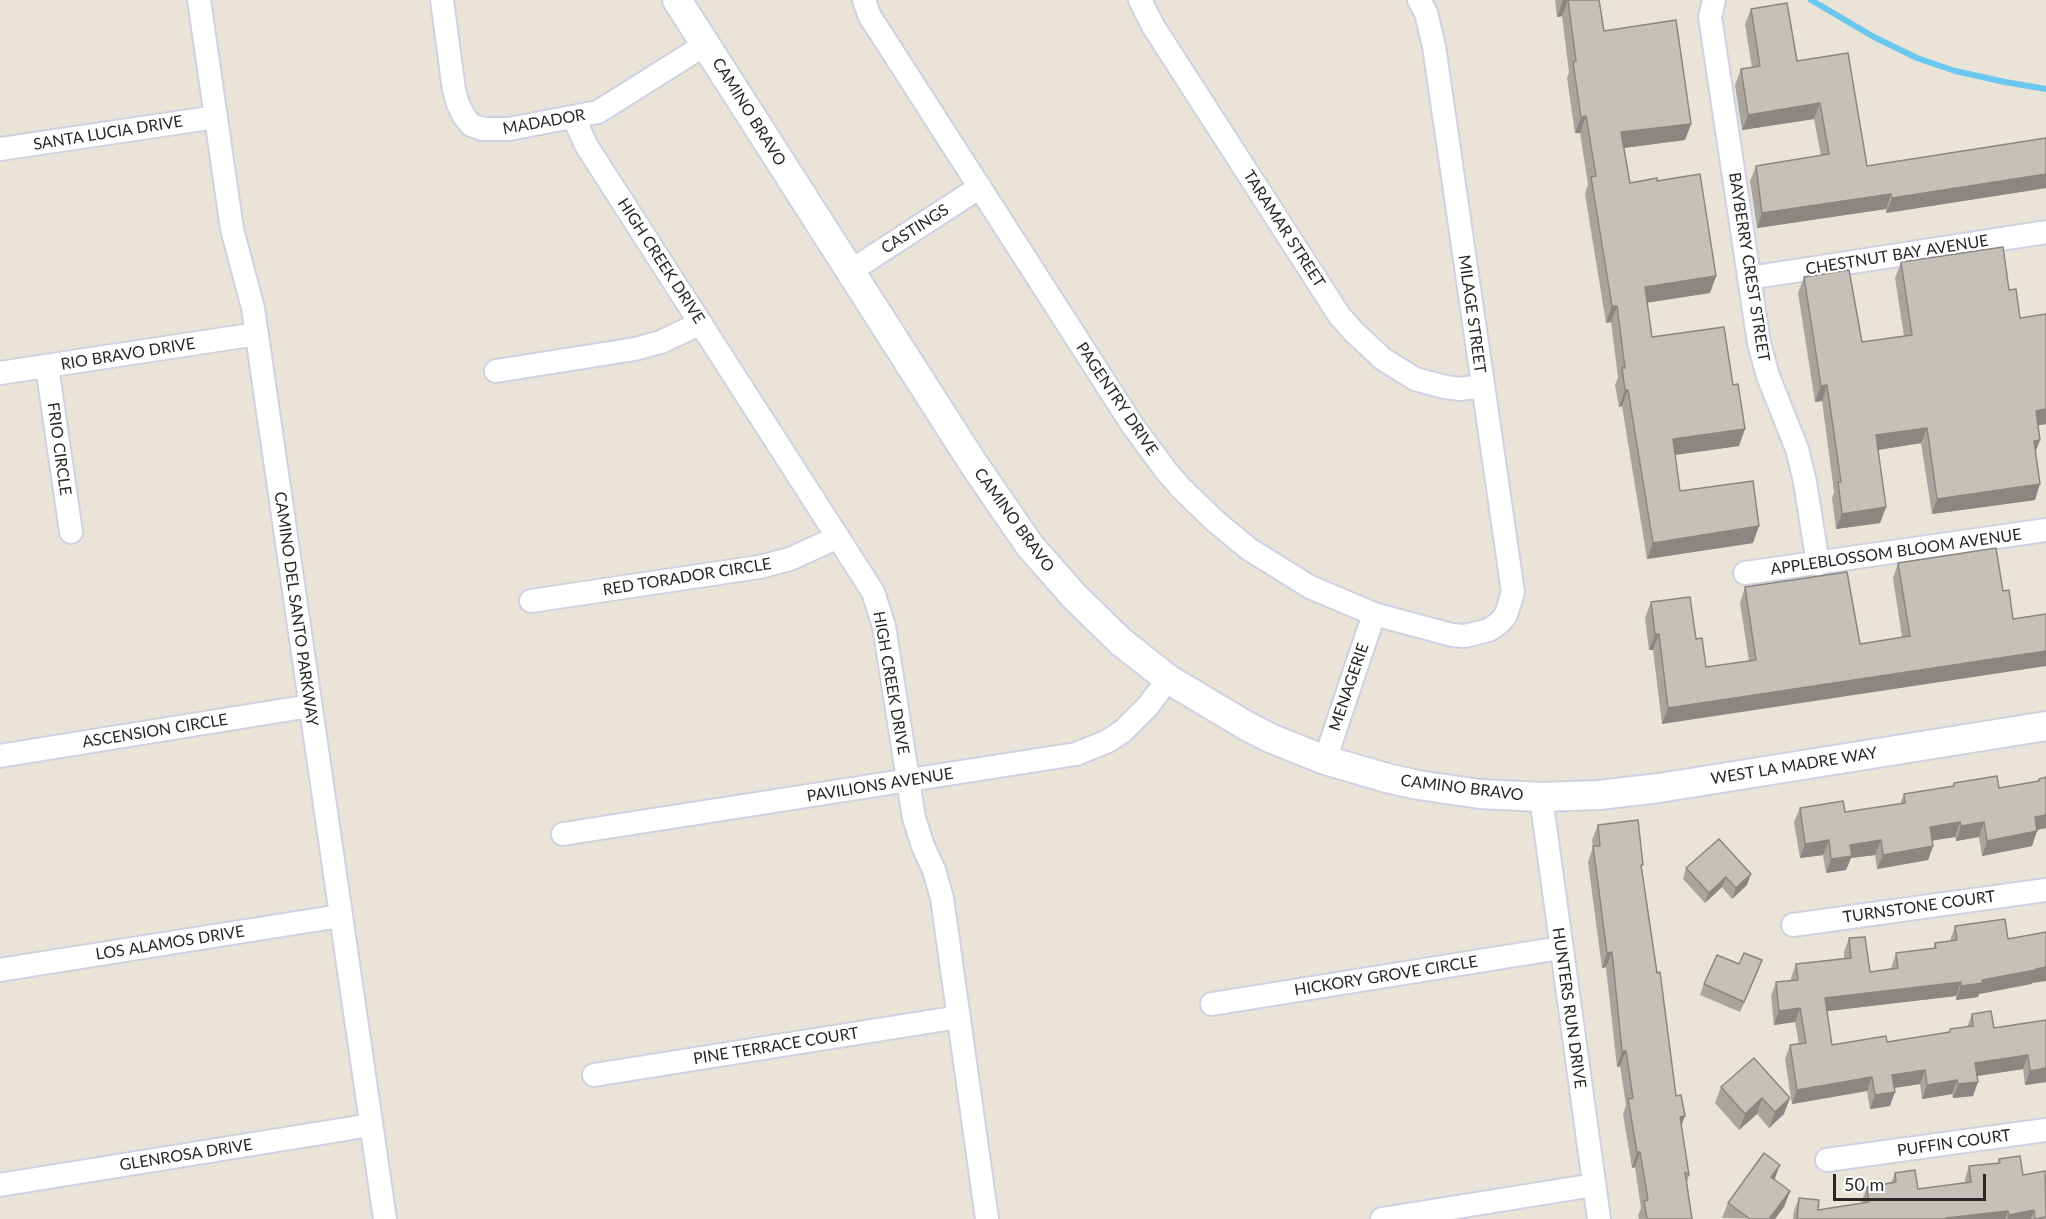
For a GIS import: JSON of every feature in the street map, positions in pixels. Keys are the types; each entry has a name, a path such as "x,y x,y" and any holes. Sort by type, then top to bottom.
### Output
{"street":[{"name":"CAMINO DEL SANTO PARKWAY","path":"199,0 234,239 248,288 257,334 385,1219"},
{"name":"MADADOR","path":"442,0 454,90 464,116 471,125 483,129 495,130 574,118 607,107 706,44"},
{"name":"CAMINO BRAVO","path":"677,0 849,272 992,492 1030,546 1120,641 1168,678 1245,725 1270,738 1325,760 1377,776 1418,785 1480,794 1541,797"},
{"name":"PAGENTRY DRIVE","path":"864,0 870,17 1133,426 1182,489 1215,521 1268,562 1321,592 1374,614 1452,635 1465,636 1489,630 1499,623"},
{"name":"TARAMAR STREET","path":"1140,0 1145,12 1185,75 1340,315 1354,332 1383,359 1415,379 1445,387 1482,386"},
{"name":"BAYBERRY CREST STREET","path":"1714,0 1710,17 1759,343 1768,376 1797,448 1805,482 1818,564"},
{"name":"MILAGE STREET","path":"1420,2 1429,23 1434,46 1512,592 1511,604 1499,623"},
{"name":"SANTA LUCIA DRIVE","path":"0,149 216,117"},
{"name":"HIGH CREEK DRIVE","path":"574,118 586,145 873,592 884,626 918,832 940,891 987,1219"},
{"name":"CASTINGS","path":"849,272 980,187"},
{"name":"CHESTNUT BAY AVENUE","path":"1749,278 2046,232"},
{"path":"496,371 635,349 661,342 701,323"},
{"name":"RIO BRAVO DRIVE","path":"0,373 257,334"},
{"name":"FRIO CIRCLE","path":"47,366 70,532"},
{"name":"APPLEBLOSSOM BLOOM AVENUE","path":"1745,573 2046,530"},
{"name":"RED TORADOR CIRCLE","path":"531,602 759,567 790,559 838,537"},
{"name":"MENAGERIE","path":"1325,760 1374,614"},
{"name":"PAVILIONS AVENUE","path":"563,834 1059,758 1108,741 1136,720 1168,678"},
{"name":"ASCENSION CIRCLE","path":"0,756 310,706"},
{"name":"WEST LA MADRE WAY","path":"1541,797 1599,795 1659,788 2046,726"},
{"name":"HUNTERS RUN DRIVE","path":"1541,797 1599,1219"},
{"name":"TURNSTONE COURT","path":"1793,925 2046,890"},
{"name":"LOS ALAMOS DRIVE","path":"0,970 340,916"},
{"name":"HICKORY GROVE CIRCLE","path":"1212,1004 1560,948"},
{"name":"PINE TERRACE COURT","path":"594,1075 959,1017"},
{"name":"GLENROSA DRIVE","path":"0,1185 371,1125"},
{"name":"PUFFIN COURT","path":"1827,1160 2046,1130"},
{"path":"1382,1219 1594,1185"}],"building":[{"path":"1568,0 1599,0 1604,31 1676,20 1691,124 1621,132 1630,183 1700,174 1716,276 1645,287 1652,337 1724,327 1733,385 1738,384 1745,429 1673,439 1680,491 1753,481 1759,526 1653,543 1628,390 1625,390 1622,368 1625,368 1617,306 1612,306 1591,177 1596,176 1586,116 1581,117 1573,62 1576,61"},
{"path":"1787,3 1797,61 1848,53 1867,166 2046,138 2046,174 1892,198 1891,194 1762,213 1756,166 1829,154 1820,103 1748,115 1741,69 1760,66 1751,9"},
{"path":"2003,247 2009,290 2016,289 2020,318 2046,314 2046,409 2036,411 2040,440 2034,441 2040,484 1937,499 1927,428 1876,435 1886,507 1842,514 1838,482 1841,482 1827,385 1821,386 1804,277 1849,270 1862,342 1912,335 1901,262"},
{"path":"1996,548 2003,591 2009,590 2013,619 2046,614 2046,651 1668,708 1659,634 1655,634 1651,602 1690,597 1696,639 1702,638 1706,667 1756,660 1745,587 1847,572 1860,644 1910,636 1898,563"},
{"path":"1997,776 1999,788 2039,781 2046,777 2046,815 2035,817 2037,831 1987,841 1984,822 1961,826 1960,822 1930,827 1933,846 1883,855 1881,840 1850,845 1852,856 1831,859 1829,840 1805,844 1800,808 1843,801 1845,812 1905,803 1904,794"},
{"path":"1638,820 1643,865 1641,865 1657,973 1660,972 1676,1096 1681,1095 1685,1116 1680,1117 1689,1175 1685,1172 1692,1219 1647,1219 1644,1201 1648,1200 1628,1099 1633,1098 1626,1051 1622,1051 1612,952 1607,953 1593,846 1600,846 1598,825"},
{"path":"1719,839 1751,874 1736,888 1726,877 1709,893 1686,868"},
{"path":"2005,919 2008,939 2046,932 2046,967 1982,980 1983,983 1961,986 1961,982 1825,998 1832,1045 1886,1036 1887,1042 1950,1032 1950,1029 1973,1026 1972,1014 1991,1011 1994,1028 2046,1020 2046,1068 2030,1071 2028,1055 1975,1063 1978,1082 1958,1084 1957,1080 1927,1085 1925,1070 1892,1075 1895,1092 1875,1095 1872,1077 1797,1090 1790,1045 1806,1043 1800,1008 1779,1011 1776,982 1798,980 1796,964 1851,958 1849,938 1865,937 1870,972 1898,968 1896,953 1936,948 1935,943 1957,940 1955,926"},
{"path":"1744,953 1762,960 1744,1002 1704,984 1717,955 1739,964"},
{"path":"1754,1058 1790,1098 1775,1112 1762,1098 1745,1114 1721,1087"},
{"path":"1764,1153 1780,1165 1771,1177 1790,1191 1769,1219 1750,1219 1728,1203"},
{"path":"2020,1156 2023,1175 2045,1171 2046,1217 2035,1219 2034,1210 2009,1215 2008,1211 1947,1219 1797,1219 1799,1198 1819,1200 1818,1210 1869,1202 1867,1187 1896,1182 1895,1173 1915,1170 1918,1189 1971,1182 1969,1166 2000,1163 1999,1159"}],"waterway":[{"path":"1811,0 1874,37 1917,58 1955,71 2046,89"}]}
